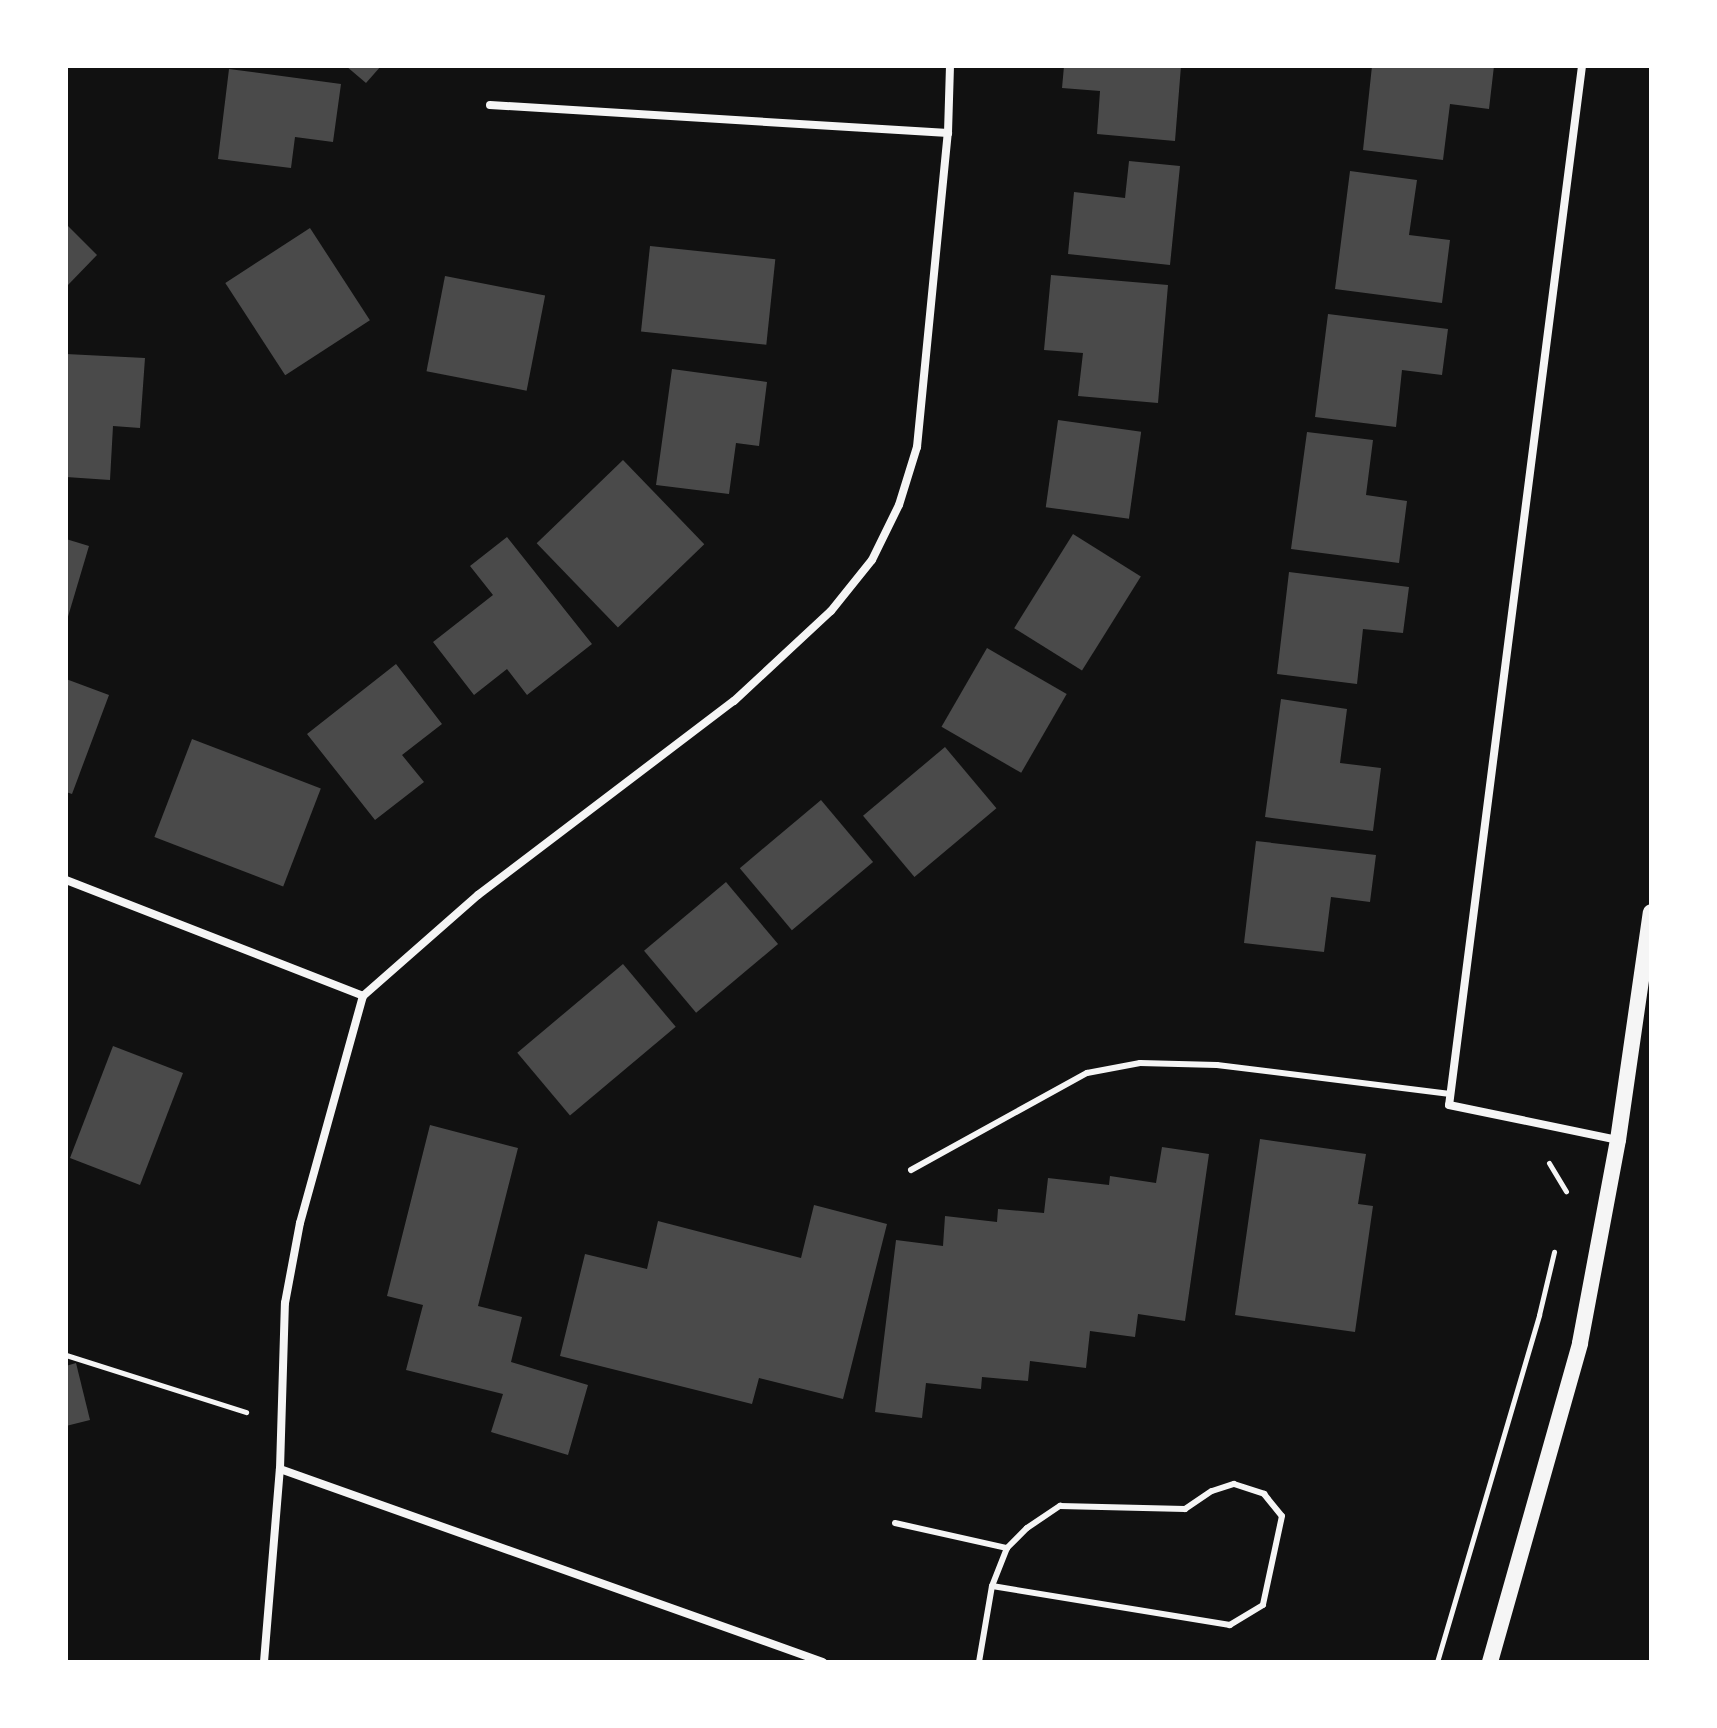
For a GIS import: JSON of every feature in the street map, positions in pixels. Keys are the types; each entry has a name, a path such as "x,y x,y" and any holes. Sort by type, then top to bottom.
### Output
{"main road":[{"path":"1490,1662 1580,1343 1618,1140 1651,912"}],"street":[{"path":"264,1662 280,1469 285,1303 300,1223 363,996 478,895 734,701 831,611 872,560 899,505 917,447 948,133 950,66"},
{"path":"1582,66 1449,1105 1618,1140"},
{"path":"490,105 948,133"},
{"path":"66,880 363,996"},
{"path":"280,1469 823,1662"}],"lane":[{"path":"911,1170 1087,1073 1140,1063 1217,1065 1450,1094"},
{"path":"979,1662 992,1586 1007,1548 1027,1528 1060,1506 1185,1509 1212,1491 1234,1484 1264,1494 1282,1516 1263,1605 1230,1625 992,1586"},
{"path":"895,1523 1007,1548"}],"path":[{"path":"1541,1159 1553,1165 1566,1188 1565,1200"},
{"path":"1437,1662 1539,1315 1556,1242"},
{"path":"66,1355 281,1423"}],"building":[{"path":"346,66 381,66 366,83"},
{"path":"1064,66 1181,66 1175,141 1097,134 1100,91 1062,88"},
{"path":"1372,66 1494,66 1489,109 1450,104 1443,160 1363,150"},
{"path":"229,69 341,84 333,142 295,137 291,168 218,159"},
{"path":"1129,161 1180,166 1170,265 1068,254 1074,192 1125,198"},
{"path":"1350,171 1417,180 1409,235 1450,240 1442,303 1335,289"},
{"path":"66,224 97,255 66,287"},
{"path":"310,228 370,320 285,375 225,283"},
{"path":"650,246 775,259 766,345 641,332"},
{"path":"1051,275 1168,285 1158,403 1078,396 1083,353 1044,350"},
{"path":"445,276 545,295 527,391 426,371"},
{"path":"1328,314 1448,329 1442,375 1402,370 1396,427 1315,417"},
{"path":"66,354 145,358 140,428 113,426 110,480 66,477"},
{"path":"672,369 767,382 759,446 736,443 729,494 656,485"},
{"path":"1058,420 1141,432 1129,519 1046,507"},
{"path":"1307,432 1373,440 1366,495 1407,501 1399,563 1291,549"},
{"path":"623,460 704,544 618,628 537,543"},
{"path":"1073,534 1141,576 1082,671 1014,628"},
{"path":"507,537 592,644 527,695 507,669 474,695 433,642 493,595 470,566"},
{"path":"66,539 89,546 67,620 66,620"},
{"path":"1289,572 1409,587 1403,633 1363,629 1357,684 1277,674"},
{"path":"987,648 1067,694 1021,773 942,727"},
{"path":"396,664 442,724 402,755 424,782 375,820 307,734"},
{"path":"66,679 109,695 72,794 66,792"},
{"path":"1281,699 1347,709 1340,763 1381,768 1373,831 1265,817"},
{"path":"192,739 321,788 283,886 154,837"},
{"path":"945,747 996,808 914,877 863,816"},
{"path":"821,800 873,862 792,930 740,868"},
{"path":"1256,841 1376,855 1370,902 1331,897 1324,952 1244,943"},
{"path":"726,882 778,944 696,1013 644,951"},
{"path":"623,964 676,1027 570,1116 517,1053"},
{"path":"113,1046 183,1073 140,1185 70,1158"},
{"path":"430,1125 518,1148 478,1306 522,1317 511,1362 588,1385 568,1455 491,1432 503,1394 406,1370 423,1305 387,1296"},
{"path":"1260,1139 1366,1154 1358,1204 1373,1206 1355,1332 1235,1315"},
{"path":"1162,1147 1209,1154 1185,1321 1138,1314 1135,1337 1090,1331 1086,1368 1030,1361 1028,1381 982,1377 981,1389 926,1383 922,1418 875,1412 896,1240 943,1246 945,1216 997,1222 998,1209 1044,1213 1048,1178 1109,1185 1110,1176 1156,1183"},
{"path":"814,1205 887,1224 843,1399 759,1378 752,1404 560,1356 585,1254 647,1269 658,1221 801,1258"},
{"path":"76,1363 90,1420 66,1426 66,1366"}]}
